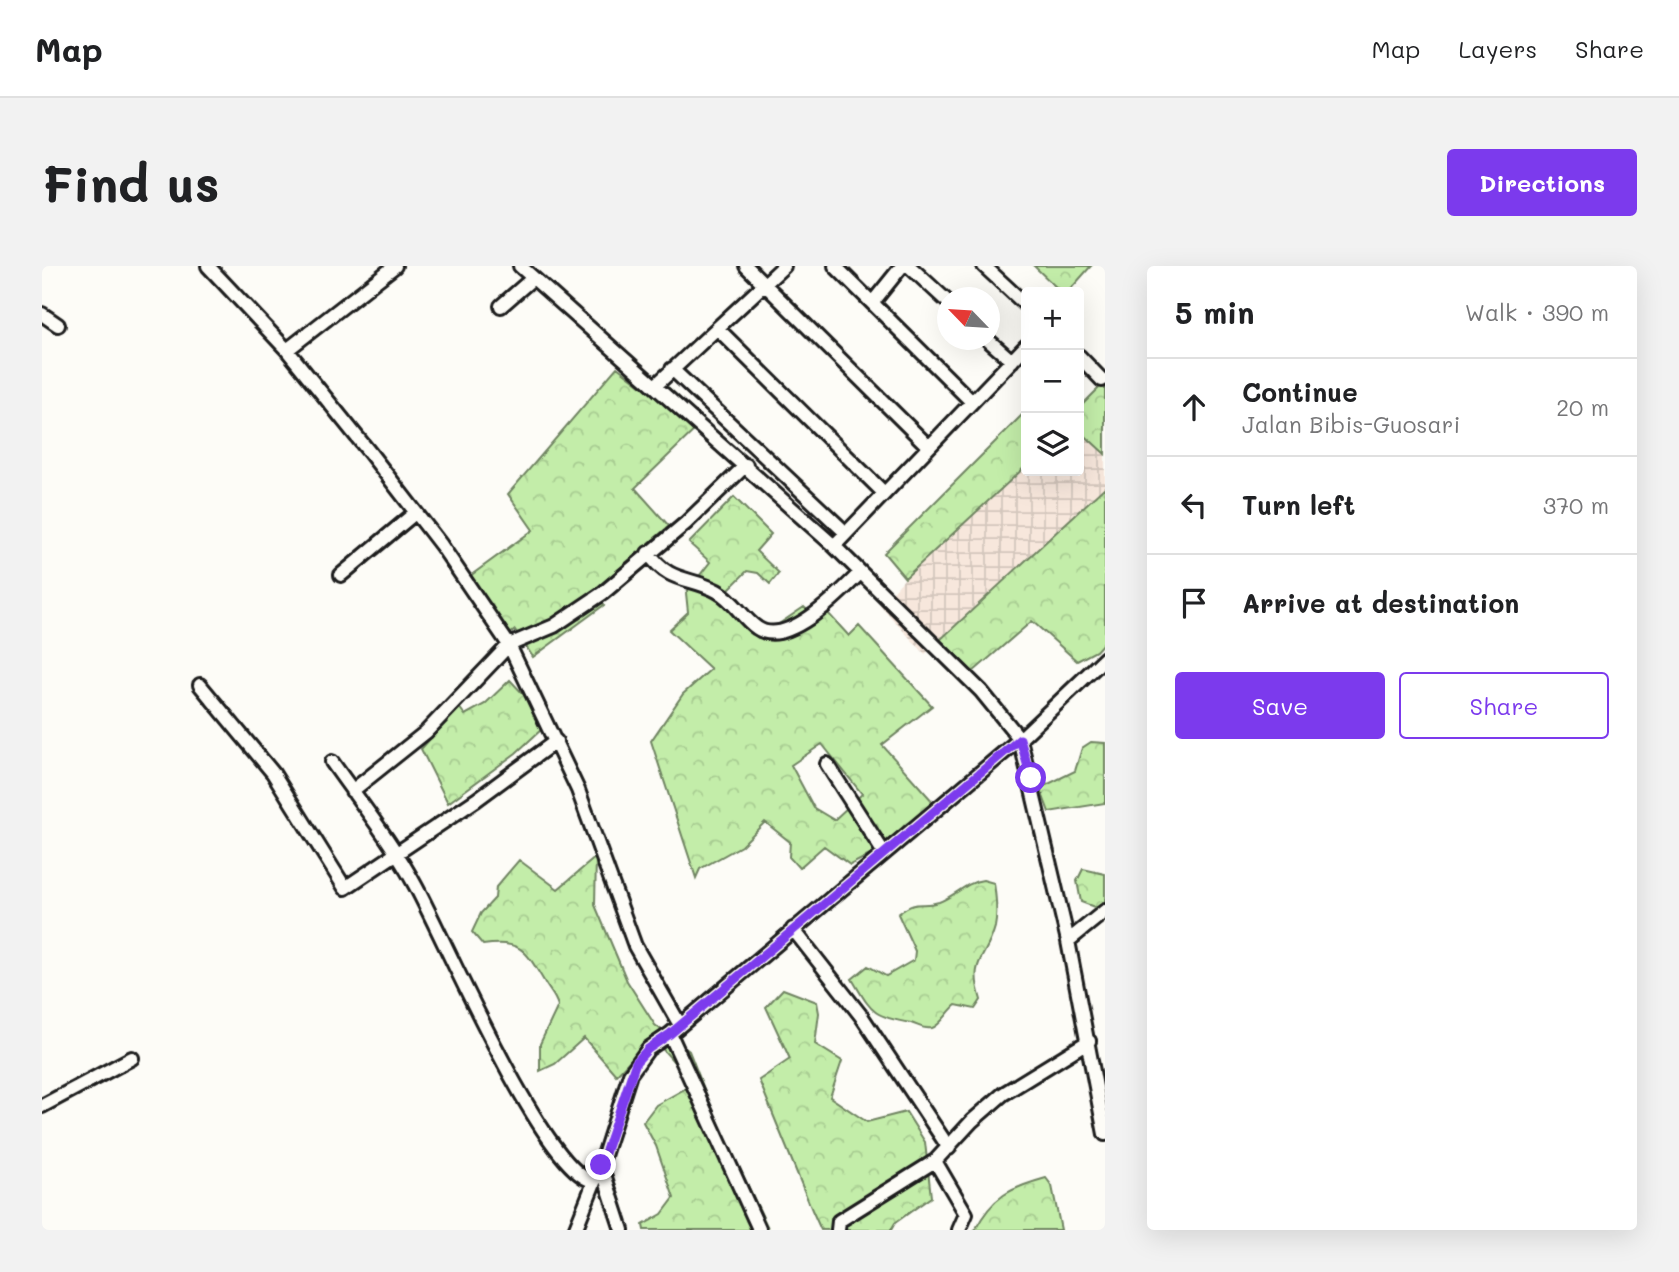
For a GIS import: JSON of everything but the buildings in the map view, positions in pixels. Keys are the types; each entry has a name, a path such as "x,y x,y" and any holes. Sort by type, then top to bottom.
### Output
{"street":[{"path":"208,266 287,350 441,545 509,645 579,790 635,946 675,1030 759,1229"},
{"path":"287,350 395,266"},
{"path":"520,266 834,546 981,691 1020,739 1068,942 1105,1133"},
{"path":"746,266 929,447"},
{"path":"654,386 784,266"},
{"path":"835,266 972,401"},
{"path":"873,302 902,266"},
{"path":"909,266 937,293"},
{"path":"984,266 1021,300"},
{"path":"500,306 533,278"},
{"path":"42,314 58,325"},
{"path":"717,328 884,493"},
{"path":"999,350 1012,361"},
{"path":"834,546 1022,350"},
{"path":"1084,365 1102,380"},
{"path":"672,369 846,533"},
{"path":"685,414 700,397"},
{"path":"352,791 426,732 509,645 576,613 686,523 746,465"},
{"path":"341,575 415,513"},
{"path":"648,553 664,572 715,590 728,599 755,627 769,632 785,630 823,608 860,573"},
{"path":"575,1230 601,1165 636,1062 648,1049 675,1030 1020,739 1105,659"},
{"path":"200,685 273,773 345,888 556,741"},
{"path":"332,762 415,885 473,1008 525,1097 568,1164 581,1177 594,1181"},
{"path":"827,764 884,853"},
{"path":"1068,942 1105,911"},
{"path":"793,929 862,1017 949,1148"},
{"path":"838,1230 839,1221 853,1210 935,1161 972,1121 1003,1094 1089,1041"},
{"path":"42,1106 132,1058"},
{"path":"935,1161 966,1214 959,1230"},
{"path":"601,1165 622,1230"}],"shaded area":[{"path":"1084,435 1105,454 1105,487 925,654 880,606 905,578 1021,471 1021,476 1084,476"}],"green space":[{"path":"1034,266 1091,266 1072,287 1056,287"},
{"path":"617,367 642,386 655,375 704,421 635,488 669,526 593,591 604,605 533,657 515,630 509,635 470,576 533,530 508,494"},
{"path":"1105,382 1105,454 1084,435 1084,403"},
{"path":"1021,416 1021,471 905,578 884,553"},
{"path":"1105,487 1105,641 1096,651 1077,661 1032,621 973,672 940,640"},
{"path":"734,497 771,534 756,551 779,573 770,584 758,573 747,571 719,599 758,638 804,607 817,619 828,613 849,636 859,626 932,706 882,745 934,803 870,855 850,865 824,846 799,868 789,857 790,842 765,822 741,846 700,869 696,878 651,741 683,694 711,669 669,630 688,612 686,593 710,562 689,543","holes":["822,744 862,794 834,820 814,808 791,765"]},
{"path":"510,680 526,697 543,728 516,753 448,803 421,749 459,707 465,715 485,704"},
{"path":"1091,742 1105,743 1105,803 1049,812 1040,788 1075,771 1082,748"},
{"path":"596,857 595,905 627,981 655,1025 689,1051 714,1114 769,1230 644,1230 643,1225 662,1214 674,1198 656,1146 643,1122 656,1105 688,1087 681,1070 652,1037 616,1075 584,1038 555,1064 540,1071 540,1044 558,1006 555,999 532,962 521,950 506,944 483,945 472,932 481,913 495,898 496,887 519,860 558,889"},
{"path":"1083,869 1105,874 1105,911 1081,902 1077,881"},
{"path":"983,880 994,883 996,916 991,938 977,968 981,1000 975,1009 956,1005 932,1028 888,1018 874,1011 852,979 868,966 886,976 914,960 915,951 898,914 915,905 939,902 971,883"},
{"path":"783,989 817,1002 819,1013 815,1044 842,1061 830,1097 867,1122 906,1112 925,1142 931,1197 895,1223 891,1230 821,1230 812,1210 759,1080 790,1059 766,1007"},
{"path":"1046,1178 1052,1186 1061,1230 975,1230 989,1209 1004,1195"}],"route":[{"path":"601,1165 630,1074 636,1062 648,1049 670,1034 1020,739 1031,778"}]}
